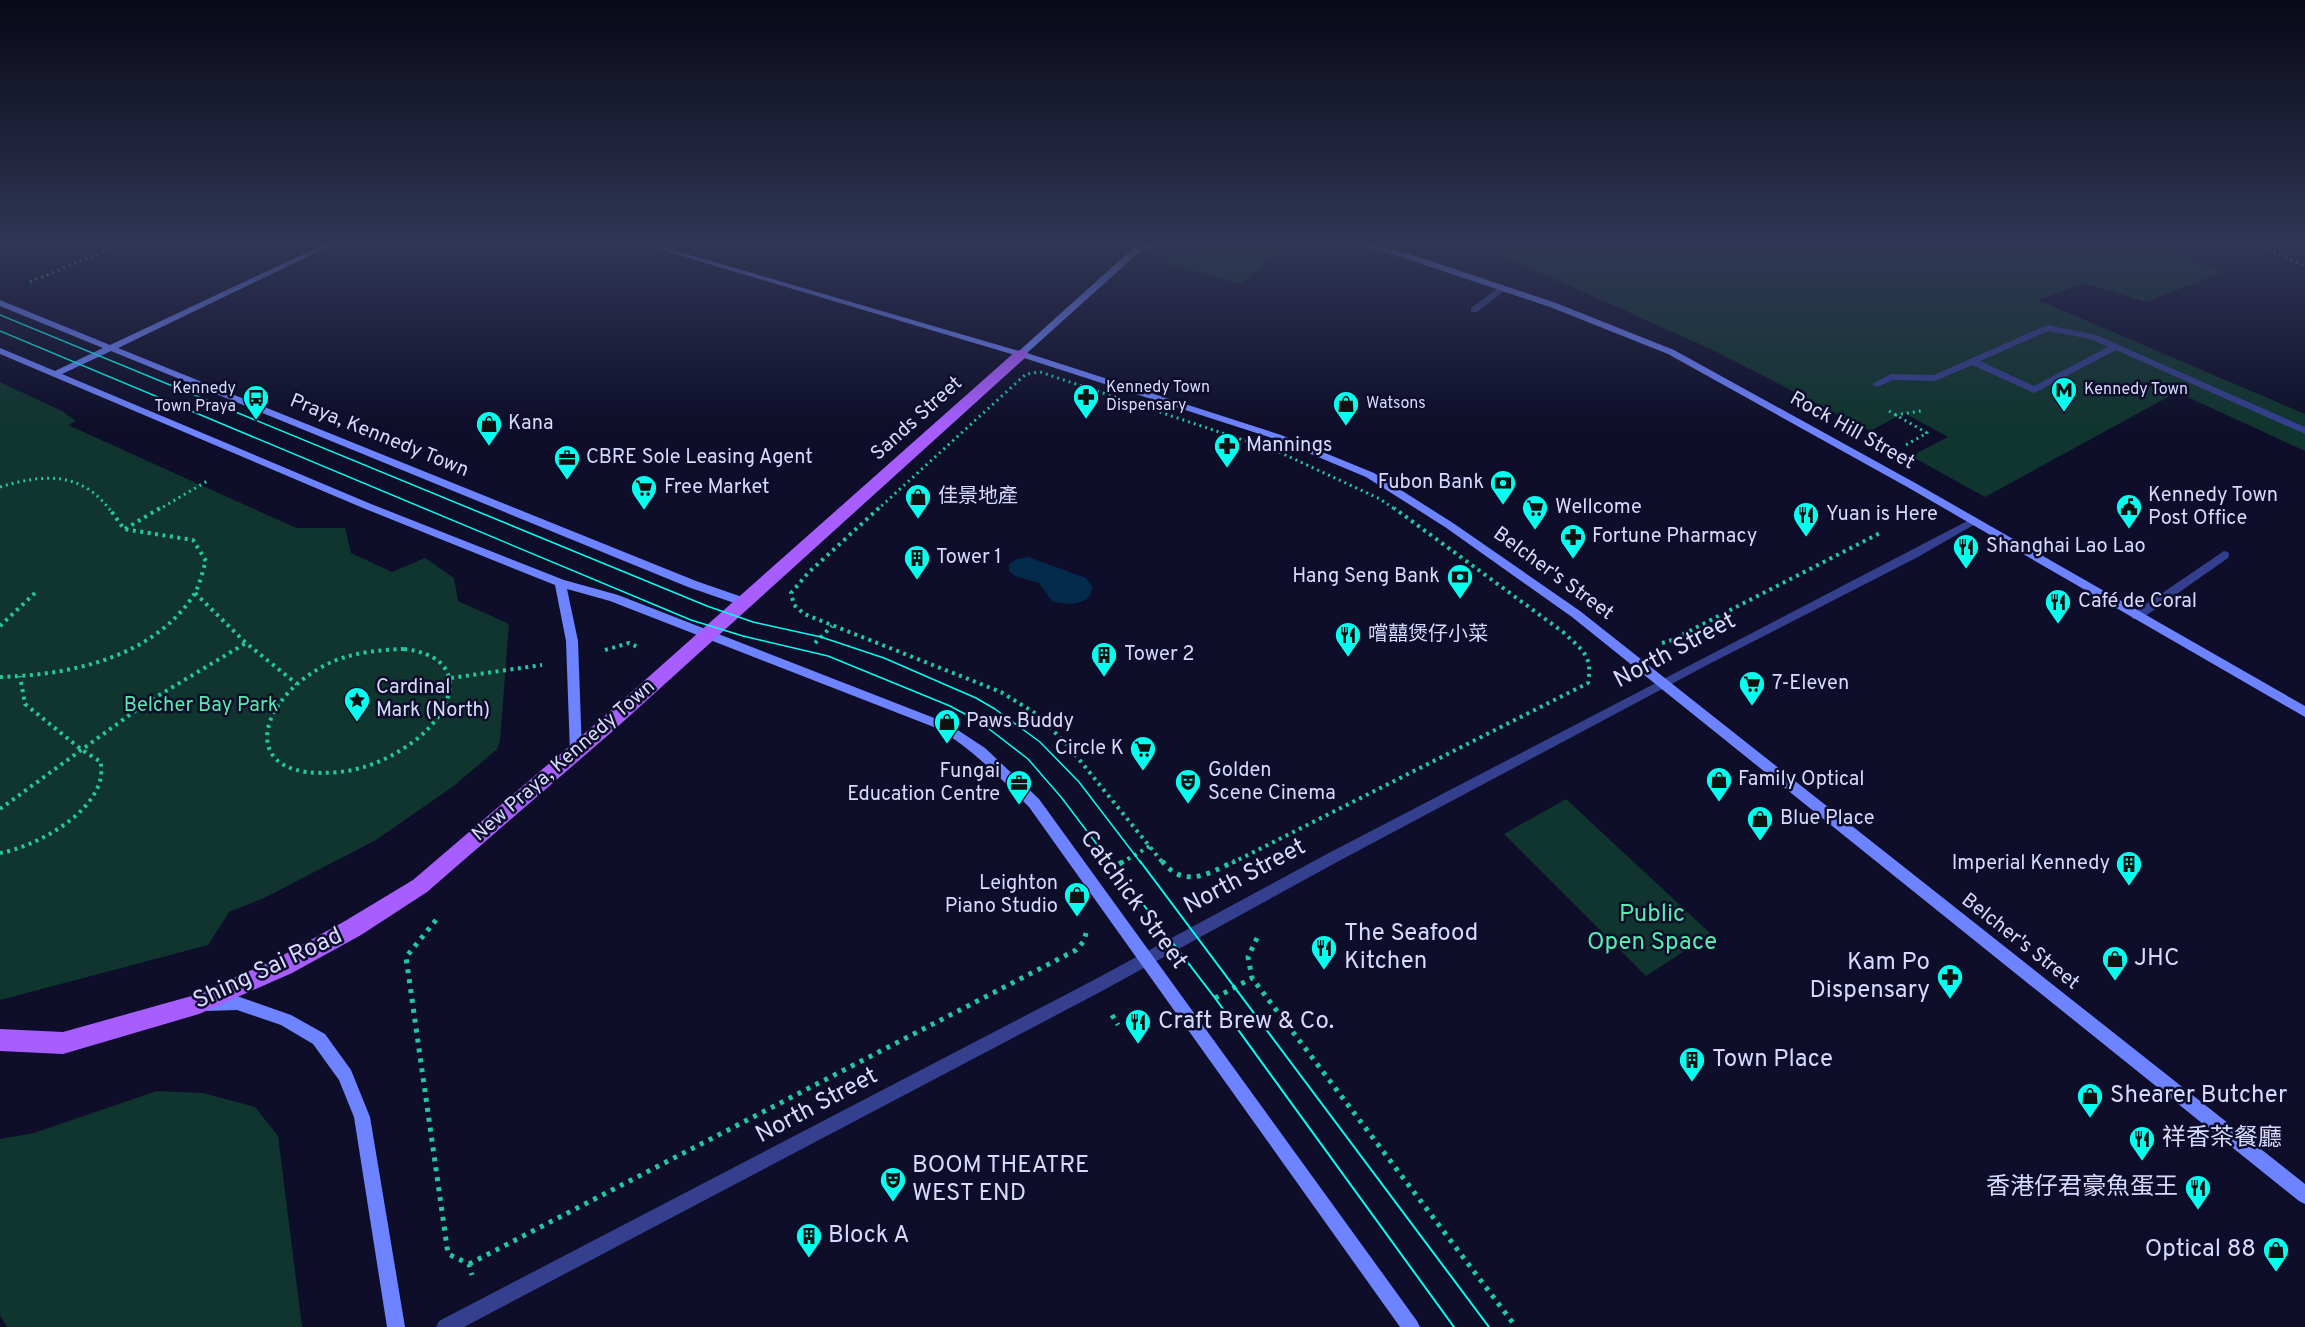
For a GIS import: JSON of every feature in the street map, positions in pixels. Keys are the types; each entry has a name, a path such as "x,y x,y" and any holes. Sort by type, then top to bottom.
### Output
{"main road":[{"name":"Praya, Kennedy Town","path":"2,304 692,584 744,602"},
{"path":"53,375 204,304"},
{"name":"Belcher's Street","path":"850,304 1021,354 1278,437 1370,475 1449,525 1576,614 2305,1195"},
{"name":"Sands Street","path":"708,634 1076,304"},
{"name":"Rock Hill Street","path":"1548,304 1671,352 1715,374 2305,712"},
{"path":"0,351 356,502 561,583 614,598 708,634"},
{"path":"561,583 572,641 576,752"},
{"name":"New Praya, Kennedy Town","path":"420,886 576,752 708,634"},
{"name":"Catchick Street","path":"708,634 943,726 962,736 987,756 1034,803 1411,1327"},
{"name":"Shing Sai Road","path":"0,1040 63,1043 199,1004 284,966 353,928 420,886"},
{"path":"199,1004 237,1004 286,1020 319,1039 345,1075 362,1117 396,1327"}],"street":[{"path":"1474,310 1482,304"},
{"path":"1877,384 1891,377 1935,378 2047,328 2093,337 2305,431"},
{"path":"1972,361 2034,390 2115,347"},
{"name":"North Street","path":"445,1327 1973,521"},
{"path":"2137,616 2224,555"}],"path":[{"path":"1040,372 1279,452 1380,499 1429,532 1563,632 1584,652 1591,666 1588,683 1226,866 1192,878 1182,878 1169,870 1069,747 1038,715 1001,692 804,614 794,604 791,593 808,573 1018,381 1026,374 1040,372"},
{"path":"1899,448 1927,433 1894,415 1921,411"},
{"path":"0,487 26,478 69,480 89,488 99,496 124,530 193,540 206,561 195,593 172,621 131,649 58,674 0,677"},
{"path":"124,530 209,480"},
{"path":"1656,645 1672,640 1890,528"},
{"path":"0,626 35,593"},
{"path":"195,593 246,642 297,684"},
{"path":"0,809 146,703 246,642"},
{"path":"404,649 427,653 442,663 451,678 450,696 441,716 423,735 399,752 370,765 340,773 311,773 288,768 271,757 264,741 267,722 278,703 297,684 321,668 350,656 377,650 404,649"},
{"path":"451,678 534,666"},
{"path":"0,853 38,841 81,810 99,782 101,762 82,750 25,704 20,676"},
{"path":"444,913 422,935 406,957 448,1254 469,1264 1076,950 1084,941 1086,924"},
{"path":"1263,933 1247,952 1248,970 1252,978 1516,1327"}],"green space":[{"path":"1610,304 2047,304 2305,414 2305,451 2177,392 1985,497 1911,456 1948,437 1904,413 1870,431 1715,351"},
{"name":"Belcher Bay Park","path":"0,382 62,411 76,421 68,425 296,528 345,528 351,553 392,572 425,558 454,578 458,601 509,624 500,740 497,749 455,785 376,840 264,898 229,912 208,945 0,1000"},
{"name":"Public Open Space","path":"1566,799 1711,934 1646,976 1504,834"},
{"path":"157,1091 203,1093 255,1107 278,1136 302,1327 7,1327 0,1315 0,1139 34,1133"}],"water":[{"path":"1028,557 1086,578 1092,586 1091,593 1078,603 1065,604 1052,601 1039,583 1015,576 1009,571 1009,564 1017,559"}],"tram line":[{"path":"0,315 707,606 753,622 821,637 884,658 976,698 1040,742 1079,782 1141,863"},
{"path":"0,331 691,620 743,636 828,656 950,706 980,722 1028,759 1061,797 1111,863"},
{"path":"1110,861 1215,998 1454,1327"},
{"path":"1140,861 1489,1327"}],"place":[{"name":"Kennedy Town","path":"2064,413"},
{"name":"Kennedy Town Dispensary","path":"1086,420"},
{"name":"Kennedy Town Praya","path":"256,421"},
{"name":"Watsons","path":"1346,427"},
{"name":"Kana","path":"489,447"},
{"name":"Mannings","path":"1227,469"},
{"name":"CBRE Sole Leasing Agent","path":"567,481"},
{"name":"Fubon Bank","path":"1503,506"},
{"name":"Free Market","path":"644,511"},
{"name":"佳景地產","path":"918,520"},
{"name":"Kennedy Town Post Office","path":"2129,530"},
{"name":"Wellcome","path":"1535,531"},
{"name":"Yuan is Here","path":"1806,538"},
{"name":"Fortune Pharmacy","path":"1573,560"},
{"name":"Shanghai Lao Lao","path":"1966,570"},
{"name":"Tower 1","path":"917,581"},
{"name":"Hang Seng Bank","path":"1460,600"},
{"name":"Café de Coral","path":"2058,625"},
{"name":"嚐囍煲仔小菜","path":"1348,658"},
{"name":"Tower 2","path":"1104,678"},
{"name":"7-Eleven","path":"1752,707"},
{"name":"Cardinal Mark (North)","path":"357,723"},
{"name":"Paws Buddy","path":"947,745"},
{"name":"Circle K","path":"1143,772"},
{"name":"Family Optical","path":"1719,803"},
{"name":"Golden Scene Cinema","path":"1188,805"},
{"name":"Fungai Education Centre","path":"1019,806"},
{"name":"Blue Place","path":"1760,842"},
{"name":"Imperial Kennedy","path":"2129,887"},
{"name":"Leighton Piano Studio","path":"1077,918"},
{"name":"The Seafood Kitchen","path":"1324,971"},
{"name":"JHC","path":"2115,982"},
{"name":"Kam Po Dispensary","path":"1950,1000"},
{"name":"Craft Brew & Co.","path":"1138,1045"},
{"name":"Town Place","path":"1692,1083"},
{"name":"Shearer Butcher","path":"2090,1119"},
{"name":"祥香茶餐廳","path":"2142,1162"},
{"name":"BOOM THEATRE WEST END","path":"893,1203"},
{"name":"香港仔君豪魚蛋王","path":"2198,1211"},
{"name":"Block A","path":"809,1259"},
{"name":"Optical 88","path":"2276,1273"}]}
